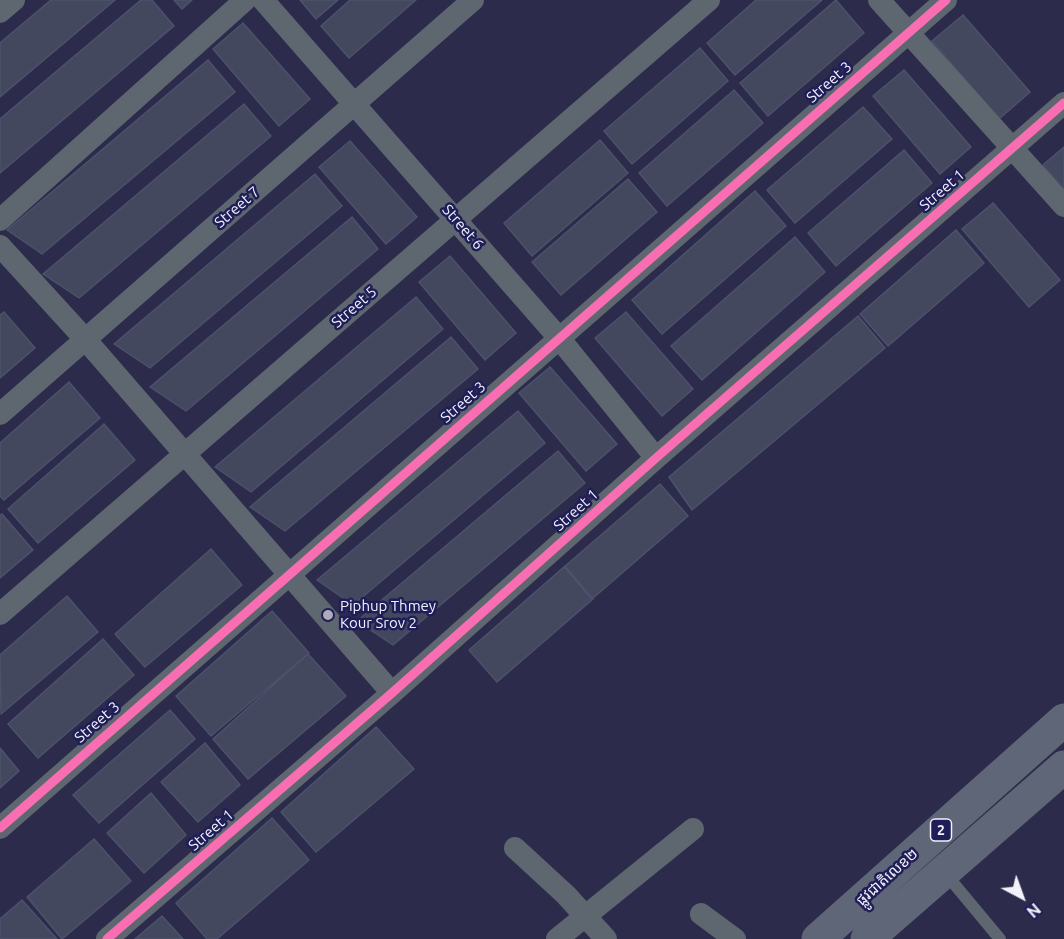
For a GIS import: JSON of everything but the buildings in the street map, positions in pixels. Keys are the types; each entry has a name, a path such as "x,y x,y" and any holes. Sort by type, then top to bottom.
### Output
{"highway":[{"name":"ផ្លូវជាតិលេខ២","path":"867,939 933,859 1064,720"},
{"name":"ផ្លូវជាតិលេខ២","path":"818,939 1064,767"}],"street":[{"path":"0,12 14,0"},
{"path":"0,220 245,0"},
{"name":"Street 6","path":"263,0 559,338 656,458"},
{"name":"Street 7","path":"0,414 473,0"},
{"name":"Street 5","path":"0,614 709,0"},
{"path":"879,0 1064,206"},
{"name":"Street 3","path":"0,828 946,0"},
{"name":"Street 1","path":"107,939 392,693 656,458 1064,103"},
{"path":"0,246 85,339 392,693"},
{"path":"557,939 693,829"},
{"path":"515,848 586,916 606,939"},
{"path":"700,914 735,939"}],"lane":[{"path":"933,859 1000,939"}],"cycle path":[{"path":"0,828 946,0"},
{"path":"107,939 392,693 656,458 1064,103"}],"place":[{"name":"Piphup Thmey Kour Srov 2","path":"328,615"}]}
